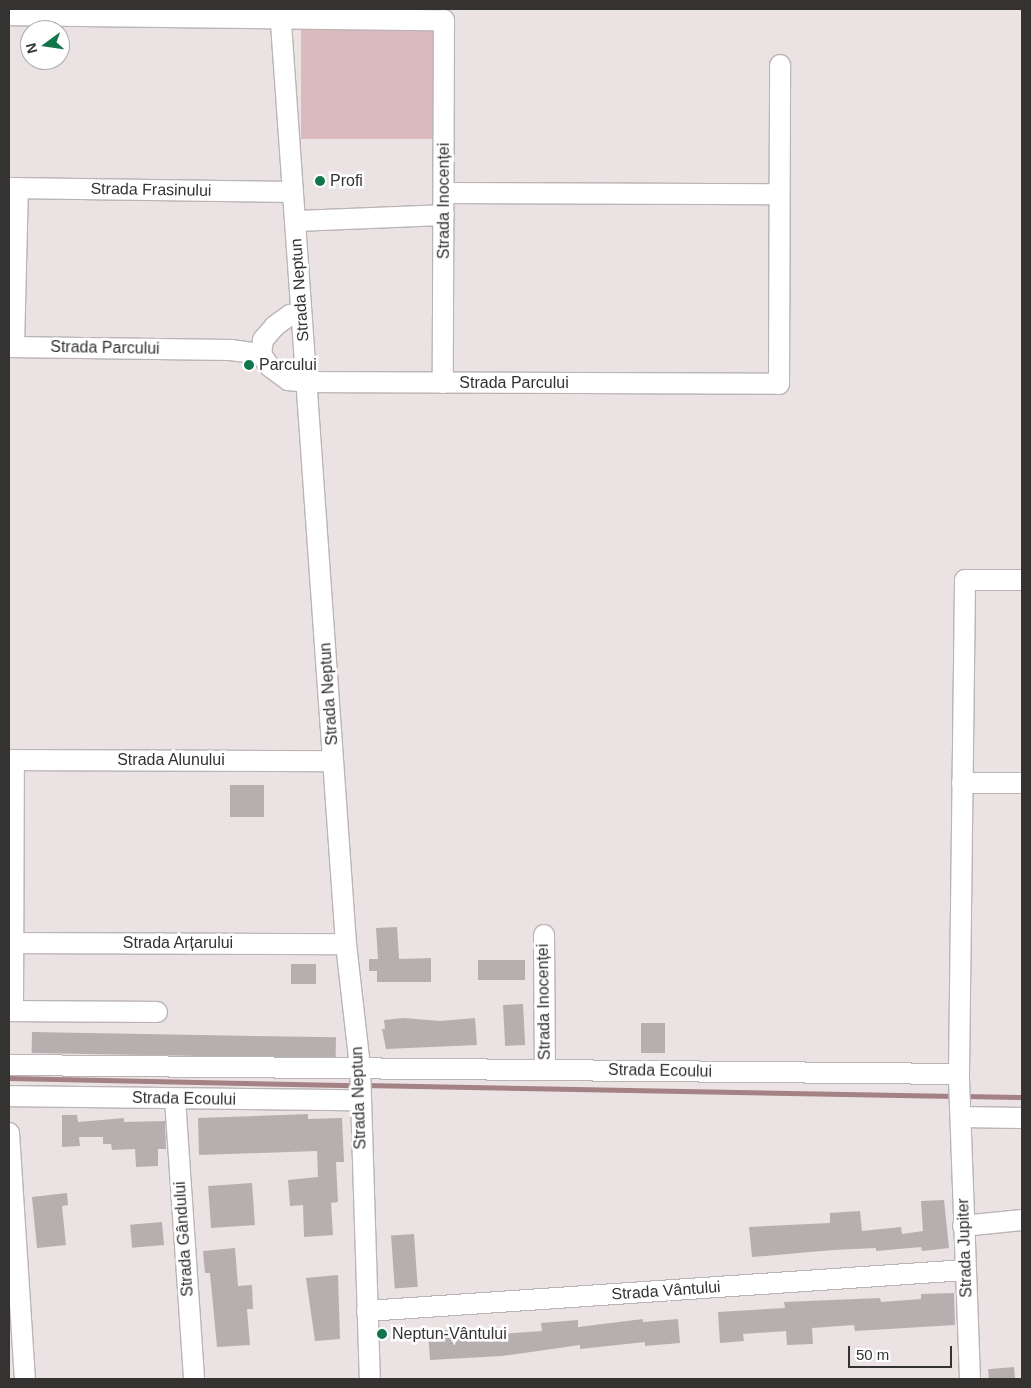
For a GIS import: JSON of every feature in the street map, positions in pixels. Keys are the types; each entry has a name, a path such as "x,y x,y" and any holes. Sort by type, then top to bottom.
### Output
{"street":[{"path":"9,15 280,14"},
{"name":"Strada Inocenței","path":"280,14 444,20 443,383"},
{"name":"Strada Neptun","path":"280,14 346,944 360,1083 370,1379"},
{"path":"444,193 779,194 780,65"},
{"path":"11,347 14,188"},
{"name":"Strada Frasinului","path":"14,188 293,192"},
{"name":"Strada Parcului","path":"11,347 231,350 261,354 269,366 288,380 306,382 779,384 779,194"},
{"path":"295,220 444,215"},
{"path":"261,354 263,340 275,326 290,315 301,313"},
{"name":"Strada Jupiter","path":"970,1379 959,1074 965,580 1022,580"},
{"path":"11,760 11,1011 157,1012"},
{"name":"Strada Alunului","path":"11,760 334,761"},
{"path":"962,783 1022,783"},
{"name":"Strada Inocenței","path":"544,935 545,1070"},
{"name":"Strada Arțarului","path":"11,943 346,944"},
{"path":"9,1065 360,1083"},
{"name":"Strada Ecoului","path":"9,1096 175,1099 545,1070 959,1074"},
{"name":"Strada Gândului","path":"175,1099 194,1379"},
{"path":"961,1117 1022,1118"},
{"path":"9,1134 25,1379"},
{"path":"963,1226 1022,1220"},
{"name":"Strada Vântului","path":"367,1312 965,1270"}],"shaded area":[{"path":"301,30 434,30 434,139 301,139"}],"building":[{"path":"230,785 264,785 264,817 230,817"},
{"path":"397,927 399,959 431,958 431,982 377,982 377,971 369,971 369,959 378,959 376,928"},
{"path":"478,960 525,960 525,980 478,980"},
{"path":"291,964 316,964 316,984 291,984"},
{"path":"523,1004 525,1045 505,1046 503,1005"},
{"path":"403,1018 440,1021 475,1018 477,1045 386,1049 382,1029 385,1029 384,1020"},
{"path":"641,1023 665,1023 665,1053 641,1053"},
{"path":"32,1032 336,1037 336,1058 32,1053"},
{"path":"308,1114 308,1119 342,1118 344,1162 336,1162 338,1202 331,1203 333,1235 304,1237 303,1205 290,1206 288,1180 318,1177 317,1151 199,1155 198,1118"},
{"path":"62,1115 77,1115 78,1122 124,1118 124,1122 165,1121 166,1149 158,1149 158,1166 136,1167 135,1149 112,1150 111,1144 103,1144 103,1137 79,1137 80,1146 62,1147"},
{"path":"252,1183 255,1225 211,1228 208,1186"},
{"path":"67,1193 68,1205 62,1206 66,1245 37,1248 32,1197"},
{"path":"944,1200 949,1248 922,1251 921,1247 876,1251 876,1248 752,1257 749,1227 830,1223 830,1213 860,1211 862,1231 901,1227 902,1234 923,1231 921,1201"},
{"path":"162,1222 164,1245 132,1248 130,1225"},
{"path":"414,1234 418,1287 395,1288 391,1236"},
{"path":"235,1248 238,1286 252,1285 253,1309 247,1309 250,1345 217,1347 210,1273 205,1273 203,1251"},
{"path":"338,1275 340,1339 315,1341 306,1278"},
{"path":"954,1293 955,1325 855,1331 854,1325 812,1328 813,1344 787,1345 786,1331 743,1334 744,1341 720,1343 718,1312 785,1308 784,1302 880,1298 881,1302 921,1299 921,1294"},
{"path":"643,1319 643,1322 678,1319 680,1343 645,1346 645,1342 580,1349 580,1345 502,1356 430,1360 428,1331 500,1327 500,1334 542,1331 541,1323 578,1320 578,1327"},
{"path":"1014,1367 1015,1379 989,1379 988,1369"}],"waterway":[{"path":"9,1078 355,1085"},
{"path":"365,1085 955,1096"},
{"path":"965,1096 1022,1097"}],"place":[{"name":"Profi","path":"320,181"},
{"name":"Parcului","path":"249,365"},
{"name":"Neptun-Vântului","path":"382,1334"}]}
